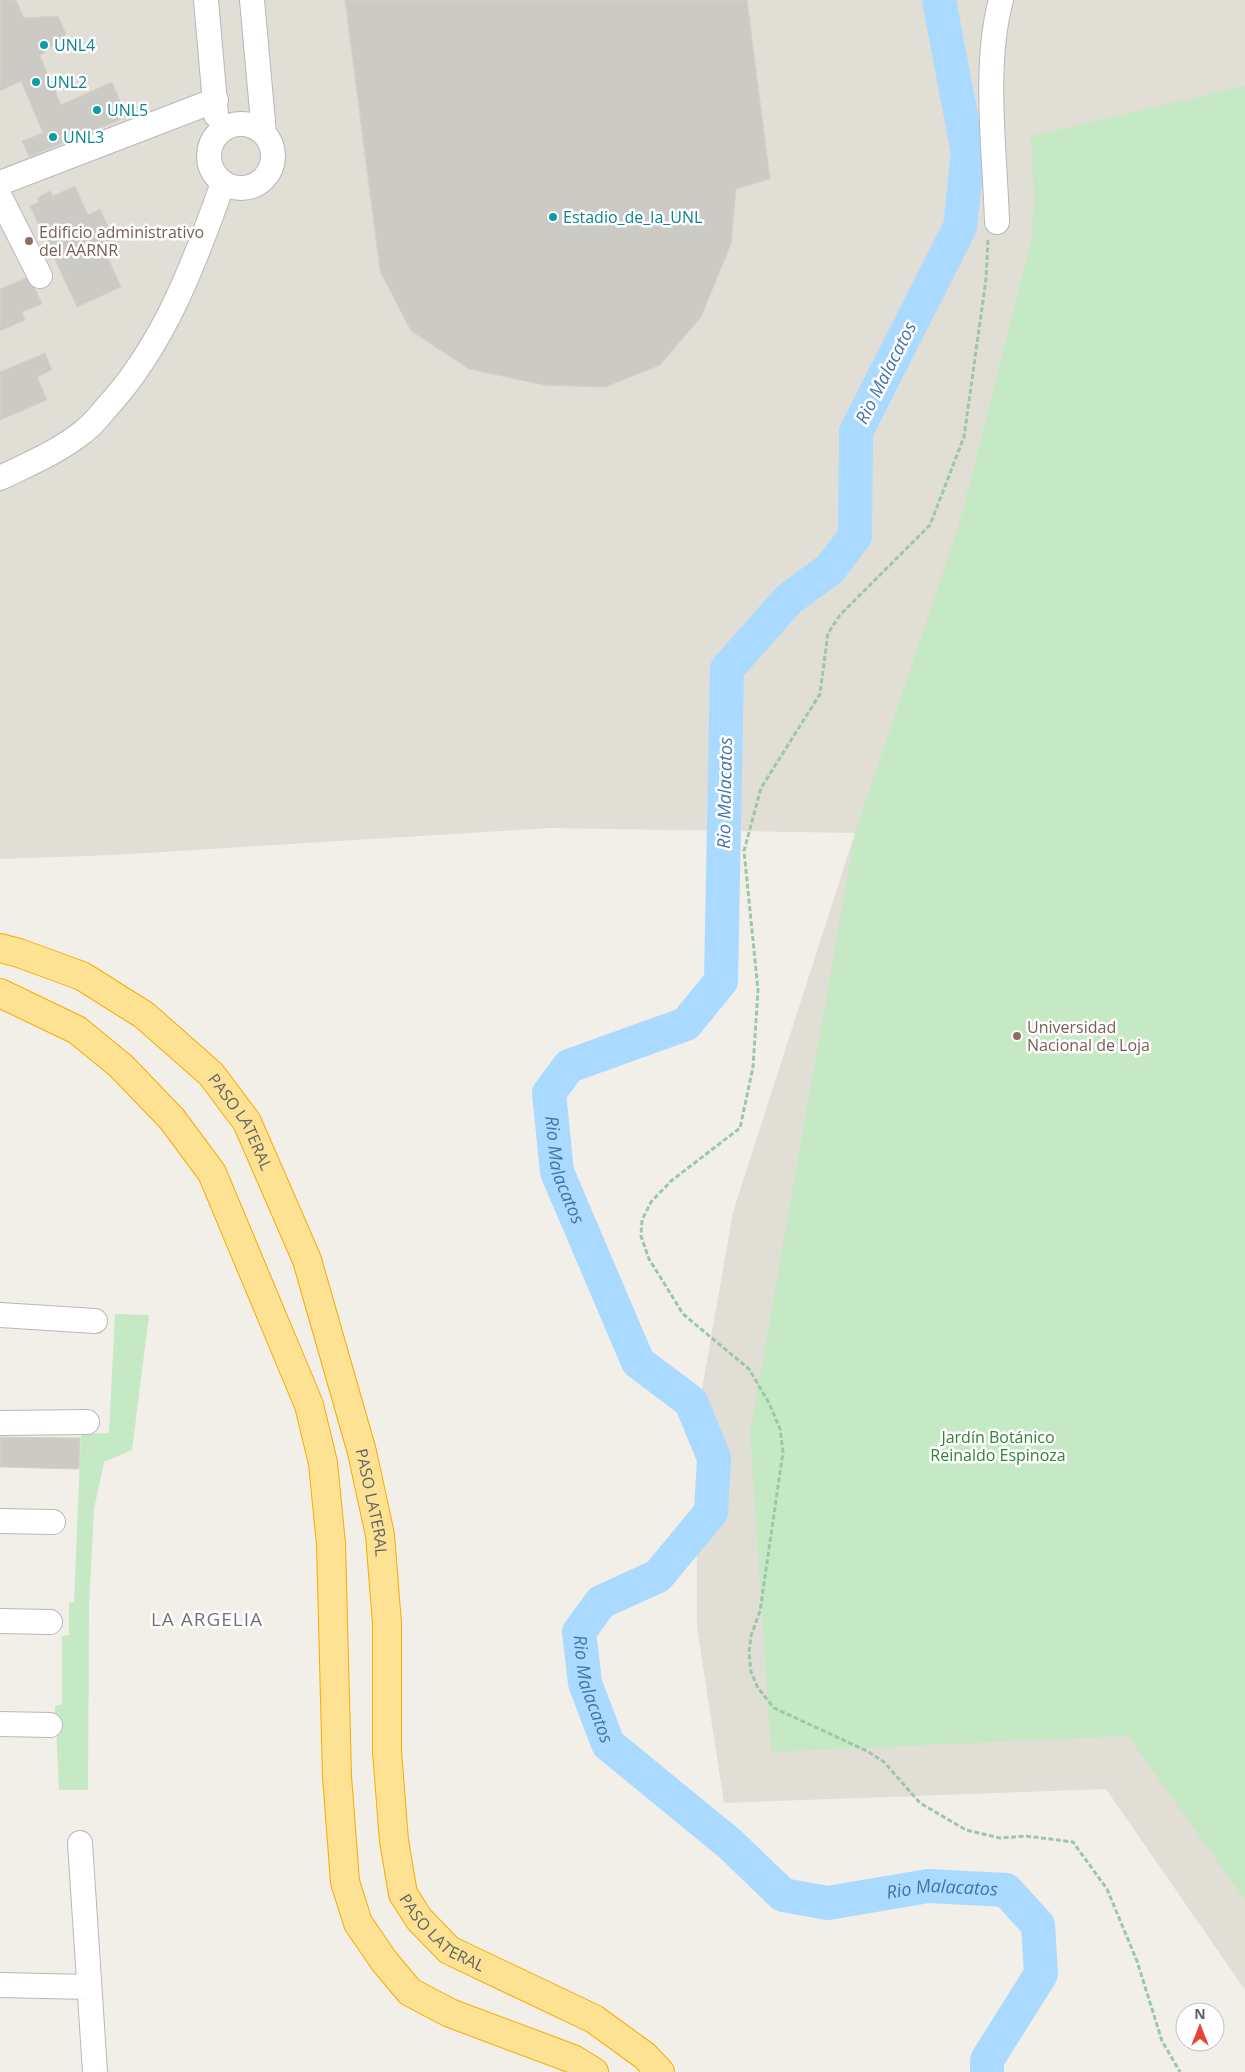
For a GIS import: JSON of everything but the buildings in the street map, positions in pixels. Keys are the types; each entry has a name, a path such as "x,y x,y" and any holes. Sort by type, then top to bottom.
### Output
{"highway":[{"name":"PASO LATERAL","path":"0,948 82,976 144,1015 210,1074 247,1122 307,1260 362,1452 380,1535 388,1624 388,1761 394,1841 403,1894 419,1919 449,1950 594,2019 645,2056 660,2072"},
{"path":"0,993 77,1030 121,1066 172,1119 212,1173 309,1405 323,1463 331,1544 337,1776 345,1882 358,1924 384,1961 410,1992 450,2013 573,2059 594,2072"}],"street":[{"path":"206,0 216,100 217,135"},
{"path":"252,0 264,133"},
{"path":"993,227 992,83 994,35 1001,0"},
{"path":"0,183 216,100"},
{"path":"240,124 257,128 264,133 274,152 274,163 270,172 254,186 243,189 232,187 215,175 210,166 209,155 217,135 223,129 240,124"},
{"path":"0,478 47,456 84,432 131,381 158,338 204,235 223,182"},
{"path":"0,198 40,276"},
{"path":"0,1315 95,1321"},
{"path":"0,1423 87,1422"},
{"path":"0,1521 53,1522"},
{"path":"0,1621 50,1622"},
{"path":"0,1724 50,1725"},
{"path":"80,1844 95,2072"},
{"path":"0,1985 89,1987"}],"path":[{"path":"993,227 964,437 930,525 836,621 828,633 820,694 761,788 744,851 758,990 753,1067 740,1128 672,1181 651,1202 642,1220 641,1236 649,1259 683,1314 749,1369 769,1402 780,1429 782,1461 760,1611 750,1636 749,1652 752,1672 758,1688 774,1708 867,1751 884,1762 920,1803 966,1830 1000,1838 1026,1836 1073,1842 1107,1889 1137,1961 1162,2041 1180,2072"}],"shaded area":[{"name":"Universidad Nacional de Loja","path":"0,0 1245,0 1245,1990 1106,1789 724,1803 697,1627 697,1418 733,1212 855,833 550,828 114,855 0,859"}],"green space":[{"name":"Jardín Botánico Reinaldo Espinoza","path":"1245,86 1245,1900 1128,1736 771,1752 750,1433 855,833 958,528 1031,241 1034,203 1031,136"},
{"path":"115,1314 149,1315 132,1450 104,1462 94,1509 89,1605 88,1790 59,1790 55,1706 62,1704 62,1636 69,1635 69,1603 74,1602 81,1434 109,1433"}],"waterway":[{"name":"Rio Malacatos","path":"939,0 968,153 960,227 856,432 855,536 830,569 789,599 727,669 721,981 686,1024 569,1066 549,1093 557,1172 638,1362 691,1402 714,1458 711,1512 658,1576 601,1602 579,1632 585,1683 608,1744 730,1844 783,1895 828,1903 928,1886 1006,1890 1038,1925 1041,1974 987,2060 987,2072"}],"place":[{"name":"UNL4","path":"44,45"},
{"name":"UNL2","path":"36,82"},
{"name":"UNL5","path":"97,110"},
{"name":"UNL3","path":"53,137"},
{"name":"Estadio_de_la_UNL","path":"553,217"},
{"name":"Edificio administrativo del AARNR","path":"29,241"},
{"name":"Universidad Nacional de Loja","path":"1017,1036"}],"district":[{"name":"LA ARGELIA","path":"207,1619"}]}
